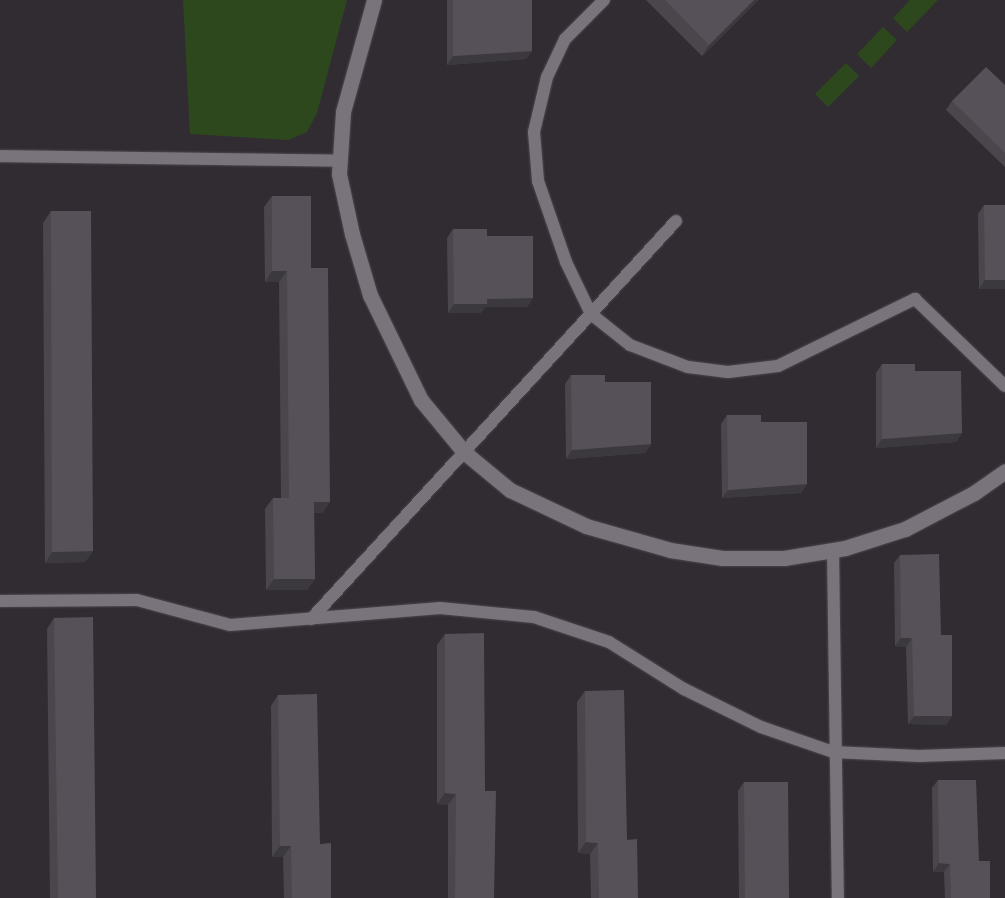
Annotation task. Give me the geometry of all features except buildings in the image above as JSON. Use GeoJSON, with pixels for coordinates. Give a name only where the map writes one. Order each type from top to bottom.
{"type":"FeatureCollection","features":[{"type":"Feature","properties":{"kind":"street"},"geometry":{"type":"LineString","coordinates":[[374,0],[343,112],[340,161],[352,234],[370,295],[392,349],[420,400],[464,452],[510,490],[586,526],[670,550],[722,558],[784,558],[833,550],[905,529],[974,493],[1005,472]]}},
{"type":"Feature","properties":{"kind":"lane"},"geometry":{"type":"LineString","coordinates":[[604,0],[565,39],[548,77],[534,132],[538,182],[566,262],[591,314],[630,345],[688,367],[728,372],[778,366],[915,299],[1005,386]]}},
{"type":"Feature","properties":{"kind":"lane"},"geometry":{"type":"LineString","coordinates":[[0,156],[340,161]]}},
{"type":"Feature","properties":{"kind":"lane"},"geometry":{"type":"LineString","coordinates":[[311,619],[676,221]]}},
{"type":"Feature","properties":{"kind":"lane"},"geometry":{"type":"LineString","coordinates":[[833,550],[833,752],[838,898]]}},
{"type":"Feature","properties":{"kind":"lane"},"geometry":{"type":"LineString","coordinates":[[0,601],[137,600],[230,625],[440,608],[534,617],[609,642],[684,689],[761,727],[833,752],[919,756],[1005,753]]}},
{"type":"Feature","properties":{"kind":"green space"},"geometry":{"type":"Polygon","coordinates":[[[183,0],[347,0],[317,113],[307,132],[288,140],[190,134],[183,0]]]}},
{"type":"Feature","properties":{"kind":"green space"},"geometry":{"type":"Polygon","coordinates":[[[910,0],[938,0],[907,32],[893,18],[910,0]]]}},
{"type":"Feature","properties":{"kind":"green space"},"geometry":{"type":"Polygon","coordinates":[[[883,27],[897,40],[871,68],[857,54],[883,27]]]}},
{"type":"Feature","properties":{"kind":"green space"},"geometry":{"type":"Polygon","coordinates":[[[846,63],[859,76],[828,107],[815,94],[846,63]]]}}]}
